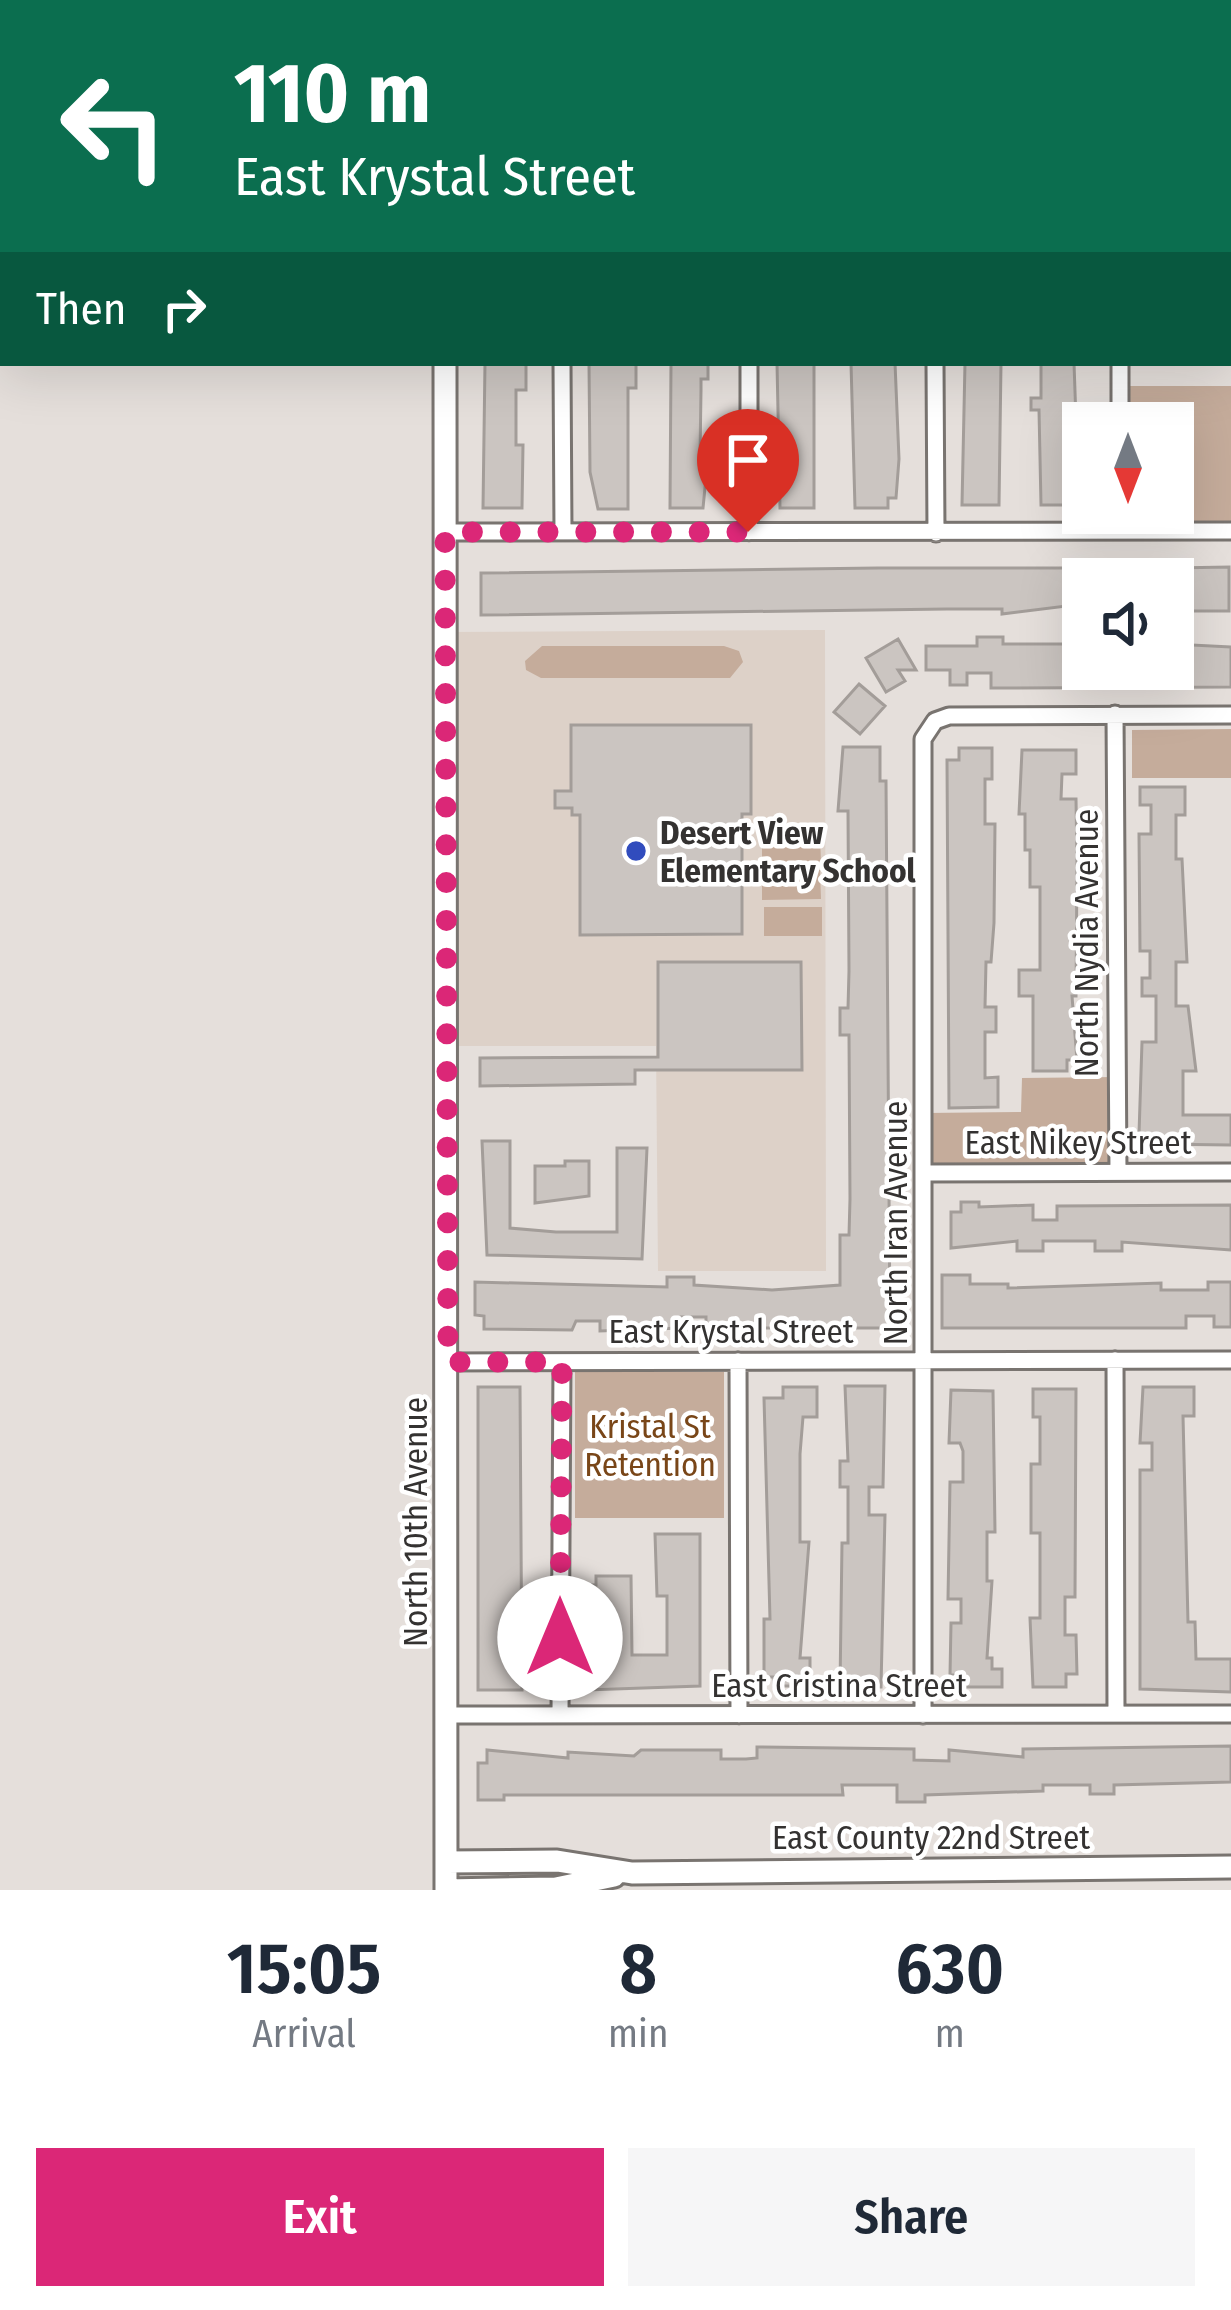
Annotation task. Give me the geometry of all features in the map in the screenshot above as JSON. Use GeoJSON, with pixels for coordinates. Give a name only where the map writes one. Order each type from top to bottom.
{"type":"FeatureCollection","features":[{"type":"Feature","properties":{"kind":"main road","name":"North 10th Avenue"},"geometry":{"type":"LineString","coordinates":[[445,366],[446,1890]]}},
{"type":"Feature","properties":{"kind":"main road","name":"East County 22nd Street"},"geometry":{"type":"LineString","coordinates":[[446,1862],[557,1861],[632,1873],[1231,1867]]}},
{"type":"Feature","properties":{"kind":"main road","name":"East County 22nd Street"},"geometry":{"type":"LineString","coordinates":[[446,1890],[556,1888],[632,1873]]}},
{"type":"Feature","properties":{"kind":"street"},"geometry":{"type":"LineString","coordinates":[[562,366],[563,532]]}},
{"type":"Feature","properties":{"kind":"street"},"geometry":{"type":"LineString","coordinates":[[748,532],[749,366]]}},
{"type":"Feature","properties":{"kind":"street"},"geometry":{"type":"LineString","coordinates":[[935,366],[936,533]]}},
{"type":"Feature","properties":{"kind":"street"},"geometry":{"type":"LineString","coordinates":[[1120,366],[1120,402]]}},
{"type":"Feature","properties":{"kind":"street"},"geometry":{"type":"LineString","coordinates":[[1194,530],[1231,530]]}},
{"type":"Feature","properties":{"kind":"street"},"geometry":{"type":"LineString","coordinates":[[445,532],[1062,532]]}},
{"type":"Feature","properties":{"kind":"street"},"geometry":{"type":"LineString","coordinates":[[1115,714],[1231,716]]}},
{"type":"Feature","properties":{"kind":"street","name":"North Iran Avenue"},"geometry":{"type":"LineString","coordinates":[[923,1715],[926,731],[949,716],[1115,714]]}},
{"type":"Feature","properties":{"kind":"street","name":"North Nydia Avenue"},"geometry":{"type":"LineString","coordinates":[[1115,714],[1118,1172]]}},
{"type":"Feature","properties":{"kind":"street","name":"East Nikey Street"},"geometry":{"type":"LineString","coordinates":[[925,1172],[1231,1172]]}},
{"type":"Feature","properties":{"kind":"street"},"geometry":{"type":"LineString","coordinates":[[1115,1360],[1116,1714]]}},
{"type":"Feature","properties":{"kind":"street","name":"East Krystal Street"},"geometry":{"type":"LineString","coordinates":[[448,1362],[1231,1360]]}},
{"type":"Feature","properties":{"kind":"street"},"geometry":{"type":"LineString","coordinates":[[738,1361],[739,1715]]}},
{"type":"Feature","properties":{"kind":"street"},"geometry":{"type":"LineString","coordinates":[[560,1715],[562,1362]]}},
{"type":"Feature","properties":{"kind":"street","name":"East Cristina Street"},"geometry":{"type":"LineString","coordinates":[[447,1715],[1231,1714]]}},
{"type":"Feature","properties":{"kind":"shaded area","name":"Desert View Elementary School"},"geometry":{"type":"Polygon","coordinates":[[[825,630],[826,1271],[658,1271],[656,1046],[446,1046],[444,632],[825,630]]]}},
{"type":"Feature","properties":{"kind":"green space"},"geometry":{"type":"Polygon","coordinates":[[[1120,386],[1231,386],[1231,531],[1194,531],[1194,402],[1120,402],[1120,386]]]}},
{"type":"Feature","properties":{"kind":"green space"},"geometry":{"type":"Polygon","coordinates":[[[542,646],[724,646],[739,651],[743,662],[730,678],[541,678],[526,670],[525,661],[542,646]]]}},
{"type":"Feature","properties":{"kind":"green space"},"geometry":{"type":"Polygon","coordinates":[[[1231,729],[1231,778],[1132,778],[1132,730],[1231,729]]]}},
{"type":"Feature","properties":{"kind":"green space"},"geometry":{"type":"Polygon","coordinates":[[[820,834],[821,863],[762,864],[762,835],[820,834]]]}},
{"type":"Feature","properties":{"kind":"green space"},"geometry":{"type":"Polygon","coordinates":[[[820,870],[821,899],[762,900],[762,871],[820,870]]]}},
{"type":"Feature","properties":{"kind":"green space"},"geometry":{"type":"Polygon","coordinates":[[[764,907],[822,907],[822,936],[764,936],[764,907]]]}},
{"type":"Feature","properties":{"kind":"green space"},"geometry":{"type":"Polygon","coordinates":[[[1117,1077],[1118,1172],[925,1173],[925,1113],[1021,1112],[1022,1078],[1117,1077]]]}},
{"type":"Feature","properties":{"kind":"green space","name":"Kristal St Retention"},"geometry":{"type":"Polygon","coordinates":[[[575,1372],[724,1372],[724,1518],[575,1518],[575,1372]]]}},
{"type":"Feature","properties":{"kind":"building"},"geometry":{"type":"Polygon","coordinates":[[[485,366],[526,366],[526,390],[516,390],[516,445],[523,445],[522,508],[483,508],[485,366]]]}},
{"type":"Feature","properties":{"kind":"building"},"geometry":{"type":"Polygon","coordinates":[[[589,366],[636,366],[636,388],[628,388],[628,509],[598,509],[590,472],[589,366]]]}},
{"type":"Feature","properties":{"kind":"building"},"geometry":{"type":"Polygon","coordinates":[[[671,366],[708,366],[708,379],[701,379],[700,457],[708,457],[703,508],[670,508],[671,366]]]}},
{"type":"Feature","properties":{"kind":"building"},"geometry":{"type":"Polygon","coordinates":[[[777,366],[814,366],[814,508],[780,508],[777,366]]]}},
{"type":"Feature","properties":{"kind":"building"},"geometry":{"type":"Polygon","coordinates":[[[851,366],[895,366],[896,498],[888,498],[888,508],[855,508],[851,366]]]}},
{"type":"Feature","properties":{"kind":"building"},"geometry":{"type":"Polygon","coordinates":[[[965,366],[1001,366],[999,505],[962,505],[965,366]]]}},
{"type":"Feature","properties":{"kind":"building"},"geometry":{"type":"Polygon","coordinates":[[[1041,366],[1074,366],[1075,402],[1062,402],[1062,505],[1041,505],[1039,410],[1031,410],[1031,398],[1041,398],[1041,366]]]}},
{"type":"Feature","properties":{"kind":"building"},"geometry":{"type":"Polygon","coordinates":[[[1229,567],[1229,611],[1194,611],[1194,568],[1229,567]]]}},
{"type":"Feature","properties":{"kind":"building"},"geometry":{"type":"Polygon","coordinates":[[[1062,568],[1062,607],[1002,614],[1002,609],[947,609],[481,615],[481,573],[1062,568]]]}},
{"type":"Feature","properties":{"kind":"building"},"geometry":{"type":"Polygon","coordinates":[[[977,637],[1003,637],[1003,644],[1062,644],[1062,688],[991,688],[991,673],[967,673],[967,685],[950,685],[950,670],[926,670],[926,646],[977,646],[977,637]]]}},
{"type":"Feature","properties":{"kind":"building"},"geometry":{"type":"Polygon","coordinates":[[[898,639],[916,670],[898,670],[905,681],[886,692],[866,658],[898,639]]]}},
{"type":"Feature","properties":{"kind":"building"},"geometry":{"type":"Polygon","coordinates":[[[1194,645],[1231,647],[1231,687],[1194,687],[1194,645]]]}},
{"type":"Feature","properties":{"kind":"building"},"geometry":{"type":"Polygon","coordinates":[[[859,684],[885,706],[860,734],[834,712],[859,684]]]}},
{"type":"Feature","properties":{"kind":"building"},"geometry":{"type":"Polygon","coordinates":[[[571,725],[751,725],[751,814],[742,814],[742,934],[580,935],[580,815],[572,815],[572,808],[555,808],[555,791],[571,791],[571,725]]]}},
{"type":"Feature","properties":{"kind":"building"},"geometry":{"type":"Polygon","coordinates":[[[843,747],[880,747],[880,781],[886,781],[890,1328],[706,1328],[706,1317],[681,1317],[681,1328],[600,1331],[600,1321],[576,1321],[572,1330],[484,1329],[484,1316],[475,1315],[475,1282],[667,1287],[667,1277],[694,1277],[694,1285],[772,1290],[840,1285],[840,1235],[849,1235],[850,1199],[849,1035],[840,1035],[840,1008],[848,1008],[849,971],[848,811],[838,811],[843,747]]]}},
{"type":"Feature","properties":{"kind":"building"},"geometry":{"type":"Polygon","coordinates":[[[959,748],[992,748],[992,779],[985,779],[985,824],[995,824],[994,923],[991,962],[986,962],[985,1007],[996,1007],[996,1032],[985,1032],[985,1078],[998,1077],[998,1107],[949,1108],[947,760],[959,760],[959,748]]]}},
{"type":"Feature","properties":{"kind":"building"},"geometry":{"type":"Polygon","coordinates":[[[1022,750],[1076,750],[1076,774],[1062,774],[1061,799],[1076,799],[1076,996],[1072,996],[1077,1060],[1067,1060],[1067,1071],[1033,1071],[1033,996],[1019,996],[1019,970],[1040,970],[1040,887],[1030,887],[1025,814],[1019,814],[1022,750]]]}},
{"type":"Feature","properties":{"kind":"building"},"geometry":{"type":"Polygon","coordinates":[[[1140,787],[1185,787],[1185,815],[1176,815],[1176,859],[1182,859],[1187,962],[1176,962],[1176,1006],[1188,1006],[1196,1071],[1183,1071],[1183,1115],[1231,1115],[1231,1145],[1153,1144],[1153,1134],[1139,1134],[1142,1042],[1156,1042],[1156,996],[1142,996],[1142,978],[1150,978],[1150,951],[1140,951],[1139,834],[1151,834],[1151,805],[1140,805],[1140,787]]]}},
{"type":"Feature","properties":{"kind":"building"},"geometry":{"type":"Polygon","coordinates":[[[658,962],[801,962],[802,1070],[635,1070],[635,1084],[480,1086],[480,1058],[658,1057],[658,962]]]}},
{"type":"Feature","properties":{"kind":"building"},"geometry":{"type":"Polygon","coordinates":[[[482,1141],[510,1141],[510,1228],[556,1232],[617,1232],[617,1148],[647,1148],[642,1259],[487,1255],[482,1141]]]}},
{"type":"Feature","properties":{"kind":"building"},"geometry":{"type":"Polygon","coordinates":[[[565,1161],[589,1161],[589,1196],[535,1203],[535,1166],[565,1166],[565,1161]]]}},
{"type":"Feature","properties":{"kind":"building"},"geometry":{"type":"Polygon","coordinates":[[[961,1202],[979,1202],[979,1207],[1033,1205],[1033,1220],[1057,1220],[1057,1206],[1231,1205],[1231,1250],[1122,1242],[1122,1251],[1095,1251],[1095,1241],[1043,1241],[1043,1251],[1017,1251],[1017,1241],[951,1248],[951,1212],[961,1212],[961,1202]]]}},
{"type":"Feature","properties":{"kind":"building"},"geometry":{"type":"Polygon","coordinates":[[[942,1275],[970,1275],[970,1284],[1008,1284],[1008,1288],[1161,1283],[1161,1290],[1208,1290],[1208,1282],[1231,1282],[1231,1327],[1214,1327],[1214,1316],[1186,1316],[1186,1328],[942,1328],[942,1275]]]}},
{"type":"Feature","properties":{"kind":"building"},"geometry":{"type":"Polygon","coordinates":[[[845,1386],[885,1386],[883,1487],[869,1487],[869,1515],[885,1515],[881,1687],[840,1687],[842,1543],[848,1543],[848,1487],[840,1487],[840,1461],[848,1461],[845,1386]]]}},
{"type":"Feature","properties":{"kind":"building"},"geometry":{"type":"Polygon","coordinates":[[[478,1387],[520,1387],[522,1690],[478,1690],[478,1387]]]}},
{"type":"Feature","properties":{"kind":"building"},"geometry":{"type":"Polygon","coordinates":[[[783,1387],[817,1387],[817,1417],[803,1417],[800,1454],[800,1542],[809,1542],[800,1658],[810,1658],[810,1686],[774,1686],[774,1677],[764,1677],[764,1619],[770,1619],[764,1398],[783,1398],[783,1387]]]}},
{"type":"Feature","properties":{"kind":"building"},"geometry":{"type":"Polygon","coordinates":[[[1143,1387],[1194,1387],[1194,1416],[1183,1416],[1188,1622],[1195,1622],[1196,1659],[1231,1659],[1231,1692],[1140,1689],[1140,1470],[1152,1470],[1152,1443],[1140,1443],[1143,1387]]]}},
{"type":"Feature","properties":{"kind":"building"},"geometry":{"type":"Polygon","coordinates":[[[1033,1389],[1076,1389],[1075,1597],[1065,1597],[1065,1635],[1076,1635],[1077,1674],[1066,1674],[1066,1687],[1033,1687],[1030,1618],[1040,1618],[1040,1533],[1031,1533],[1031,1464],[1040,1464],[1040,1417],[1033,1417],[1033,1389]]]}},
{"type":"Feature","properties":{"kind":"building"},"geometry":{"type":"Polygon","coordinates":[[[951,1390],[993,1391],[995,1532],[987,1532],[987,1581],[992,1581],[987,1658],[992,1658],[992,1669],[1002,1669],[1002,1687],[962,1687],[962,1675],[950,1675],[951,1623],[961,1623],[961,1599],[948,1599],[950,1482],[963,1482],[963,1451],[960,1443],[949,1443],[951,1390]]]}},
{"type":"Feature","properties":{"kind":"building"},"geometry":{"type":"Polygon","coordinates":[[[655,1534],[700,1534],[700,1686],[587,1690],[585,1585],[596,1585],[596,1576],[631,1576],[632,1655],[667,1655],[667,1596],[657,1596],[655,1534]]]}},
{"type":"Feature","properties":{"kind":"building"},"geometry":{"type":"Polygon","coordinates":[[[1231,1746],[1231,1782],[1114,1785],[1114,1794],[1090,1794],[1090,1785],[1043,1785],[1043,1791],[925,1795],[925,1802],[897,1802],[897,1785],[842,1785],[843,1795],[504,1795],[504,1800],[478,1800],[478,1763],[487,1763],[487,1750],[568,1758],[568,1752],[634,1756],[641,1750],[721,1750],[721,1759],[746,1759],[757,1758],[757,1747],[914,1749],[914,1760],[949,1761],[949,1750],[1023,1757],[1023,1749],[1231,1746]]]}},
{"type":"Feature","properties":{"kind":"place","name":"Desert View Elementary School"},"geometry":{"type":"Point","coordinates":[636,851]}},
{"type":"Feature","properties":{"kind":"route"},"geometry":{"type":"LineString","coordinates":[[560,1638],[562,1362],[448,1362],[445,532],[748,532]]}}]}
